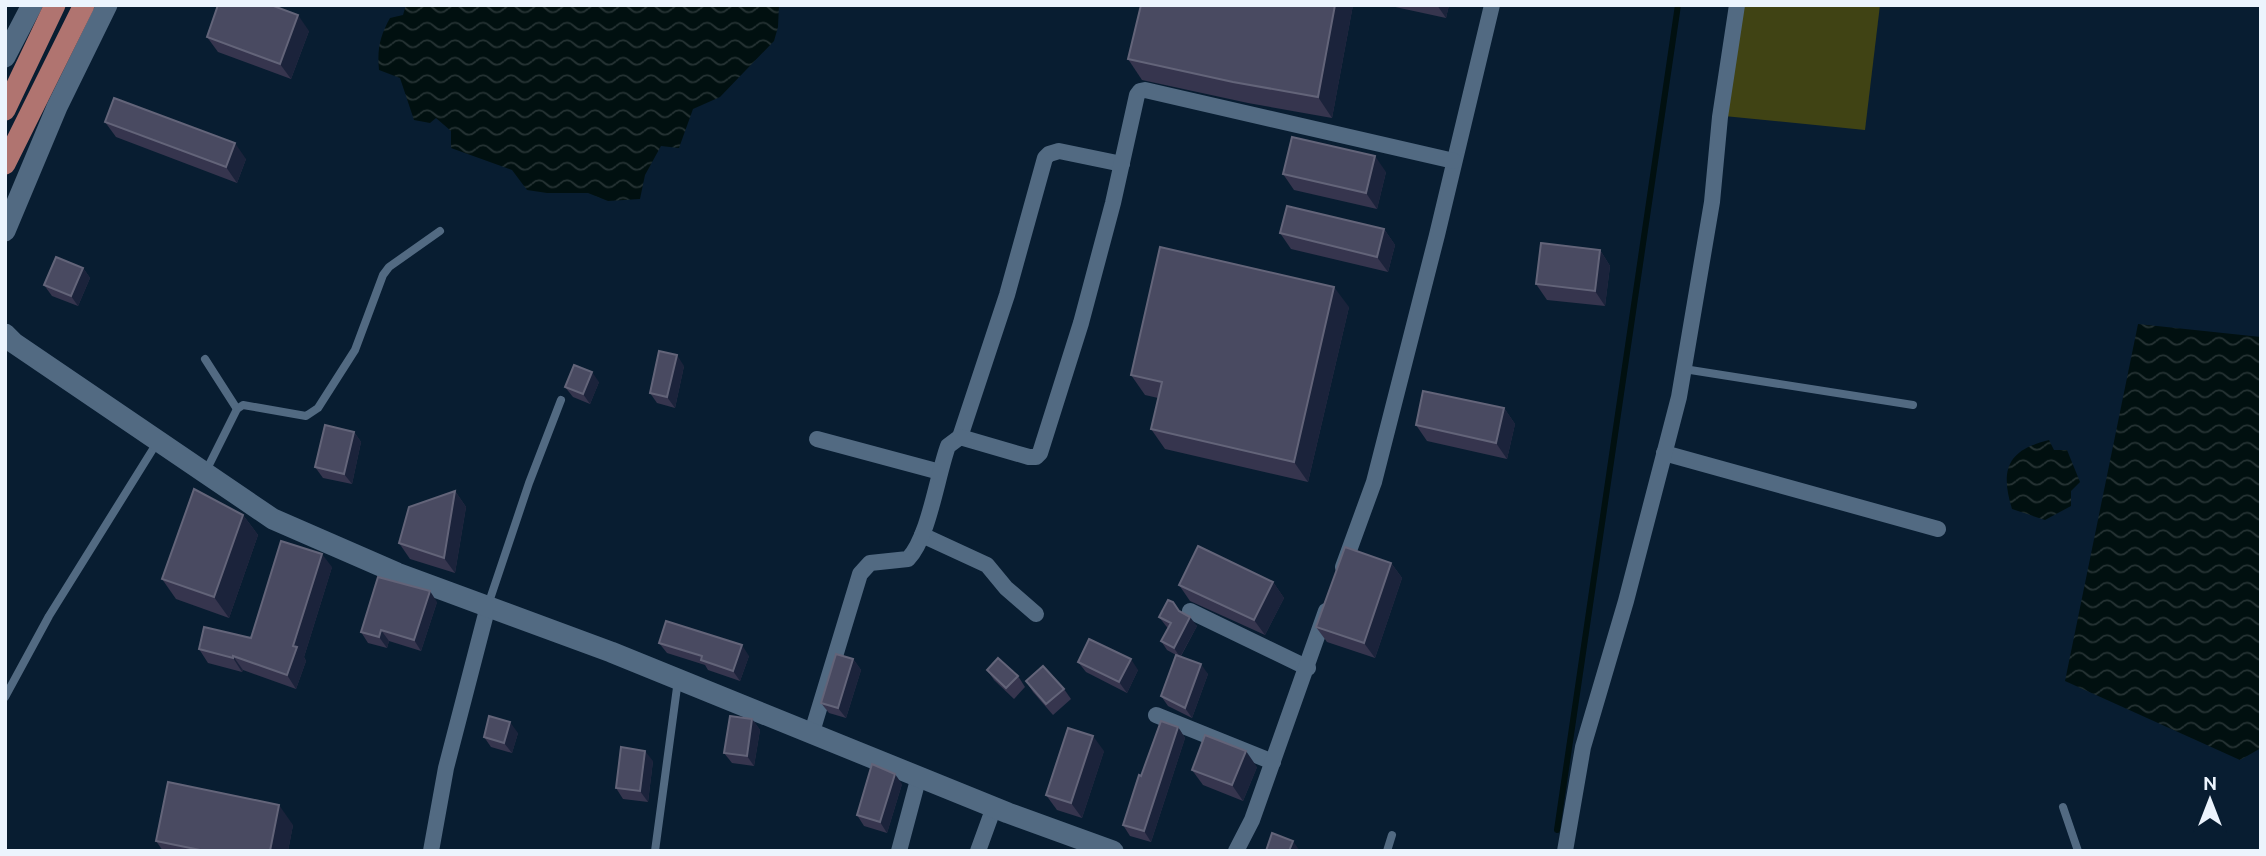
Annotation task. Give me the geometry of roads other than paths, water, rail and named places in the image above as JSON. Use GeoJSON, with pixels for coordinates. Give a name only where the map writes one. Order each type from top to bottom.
{"type":"FeatureCollection","features":[{"type":"Feature","properties":{"kind":"main road"},"geometry":{"type":"LineString","coordinates":[[5,57],[32,5]]}},
{"type":"Feature","properties":{"kind":"main road"},"geometry":{"type":"LineString","coordinates":[[5,110],[55,5]]}},
{"type":"Feature","properties":{"kind":"main road"},"geometry":{"type":"LineString","coordinates":[[5,164],[85,5]]}},
{"type":"Feature","properties":{"kind":"main road"},"geometry":{"type":"LineString","coordinates":[[5,231],[57,107],[107,5]]}},
{"type":"Feature","properties":{"kind":"main road"},"geometry":{"type":"LineString","coordinates":[[5,334],[273,519],[397,573],[678,678],[994,807],[1113,851]]}},
{"type":"Feature","properties":{"kind":"street"},"geometry":{"type":"LineString","coordinates":[[1236,851],[1252,820],[1374,482],[1492,5]]}},
{"type":"Feature","properties":{"kind":"street"},"geometry":{"type":"LineString","coordinates":[[1565,851],[1583,747],[1626,601],[1684,369],[1712,202],[1720,117],[1737,5]]}},
{"type":"Feature","properties":{"kind":"street"},"geometry":{"type":"LineString","coordinates":[[960,437],[1029,457],[1040,453],[1081,323],[1140,91],[1454,161]]}},
{"type":"Feature","properties":{"kind":"street"},"geometry":{"type":"LineString","coordinates":[[812,732],[860,574],[870,563],[908,559],[914,554],[922,535],[948,446],[960,437],[1007,295],[1045,158],[1059,151],[1122,164]]}},
{"type":"Feature","properties":{"kind":"street"},"geometry":{"type":"LineString","coordinates":[[817,439],[940,472]]}},
{"type":"Feature","properties":{"kind":"street"},"geometry":{"type":"LineString","coordinates":[[1664,453],[1938,529]]}},
{"type":"Feature","properties":{"kind":"street"},"geometry":{"type":"LineString","coordinates":[[922,535],[987,565],[1006,588],[1036,614]]}},
{"type":"Feature","properties":{"kind":"street"},"geometry":{"type":"LineString","coordinates":[[431,851],[446,768],[488,606]]}},
{"type":"Feature","properties":{"kind":"street"},"geometry":{"type":"LineString","coordinates":[[1190,611],[1308,668]]}},
{"type":"Feature","properties":{"kind":"street"},"geometry":{"type":"LineString","coordinates":[[1156,715],[1273,762]]}},
{"type":"Feature","properties":{"kind":"street"},"geometry":{"type":"LineString","coordinates":[[900,851],[919,776]]}},
{"type":"Feature","properties":{"kind":"street"},"geometry":{"type":"LineString","coordinates":[[978,851],[994,807]]}},
{"type":"Feature","properties":{"kind":"lane"},"geometry":{"type":"LineString","coordinates":[[205,473],[237,410],[243,405],[306,416],[313,412],[355,350],[383,275],[389,267],[440,231]]}},
{"type":"Feature","properties":{"kind":"lane"},"geometry":{"type":"LineString","coordinates":[[205,359],[237,410]]}},
{"type":"Feature","properties":{"kind":"lane"},"geometry":{"type":"LineString","coordinates":[[1684,369],[1913,405]]}},
{"type":"Feature","properties":{"kind":"lane"},"geometry":{"type":"LineString","coordinates":[[488,606],[529,483],[561,400]]}},
{"type":"Feature","properties":{"kind":"lane"},"geometry":{"type":"LineString","coordinates":[[5,697],[49,616],[158,440]]}},
{"type":"Feature","properties":{"kind":"lane"},"geometry":{"type":"LineString","coordinates":[[655,851],[678,678]]}},
{"type":"Feature","properties":{"kind":"lane"},"geometry":{"type":"LineString","coordinates":[[2063,807],[2078,851]]}},
{"type":"Feature","properties":{"kind":"lane"},"geometry":{"type":"LineString","coordinates":[[1387,851],[1392,835]]}},
{"type":"Feature","properties":{"kind":"water"},"geometry":{"type":"Polygon","coordinates":[[[406,5],[779,5],[774,41],[720,97],[693,109],[679,148],[661,146],[645,175],[640,199],[608,201],[588,193],[527,190],[512,170],[451,148],[451,131],[436,118],[430,123],[414,120],[400,78],[379,70],[379,49],[384,31],[390,18],[403,15],[406,5]]]}},
{"type":"Feature","properties":{"kind":"water"},"geometry":{"type":"Polygon","coordinates":[[[2138,324],[2261,337],[2261,748],[2240,760],[2065,681],[2138,324]]]}},
{"type":"Feature","properties":{"kind":"water"},"geometry":{"type":"Polygon","coordinates":[[[2049,440],[2054,450],[2067,450],[2080,482],[2071,491],[2071,506],[2045,520],[2012,509],[2007,473],[2016,456],[2035,444],[2049,440]]]}},
{"type":"Feature","properties":{"kind":"waterway"},"geometry":{"type":"LineString","coordinates":[[1557,830],[1678,5]]}}]}
